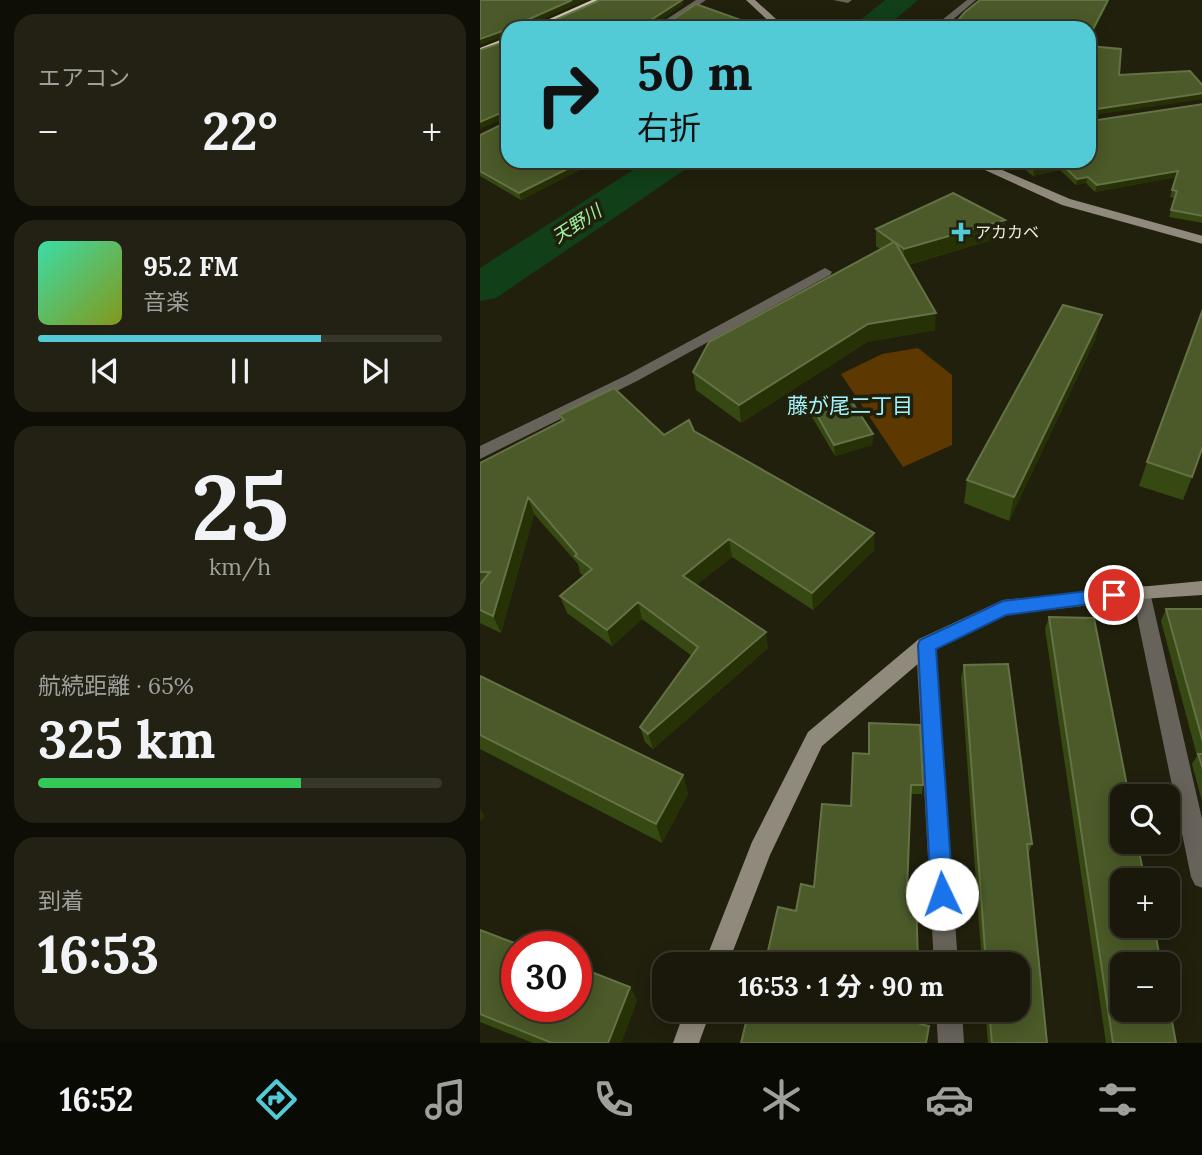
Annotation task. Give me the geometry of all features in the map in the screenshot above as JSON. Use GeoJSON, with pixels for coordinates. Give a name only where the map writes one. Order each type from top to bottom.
{"type":"FeatureCollection","features":[{"type":"Feature","properties":{"kind":"highway"},"geometry":{"type":"LineString","coordinates":[[552,21],[601,0]]}},
{"type":"Feature","properties":{"kind":"highway"},"geometry":{"type":"LineString","coordinates":[[480,52],[501,43]]}},
{"type":"Feature","properties":{"kind":"street"},"geometry":{"type":"LineString","coordinates":[[669,21],[702,0]]}},
{"type":"Feature","properties":{"kind":"street"},"geometry":{"type":"LineString","coordinates":[[750,0],[773,21]]}},
{"type":"Feature","properties":{"kind":"street"},"geometry":{"type":"LineString","coordinates":[[837,0],[848,0]]}},
{"type":"Feature","properties":{"kind":"street"},"geometry":{"type":"LineString","coordinates":[[946,21],[972,0]]}},
{"type":"Feature","properties":{"kind":"street"},"geometry":{"type":"LineString","coordinates":[[987,168],[1066,202],[1203,240]]}},
{"type":"Feature","properties":{"kind":"street"},"geometry":{"type":"LineString","coordinates":[[480,453],[632,378],[825,272]]}},
{"type":"Feature","properties":{"kind":"street"},"geometry":{"type":"LineString","coordinates":[[721,952],[760,850],[815,739],[926,645],[1003,608],[1203,588]]}},
{"type":"Feature","properties":{"kind":"street"},"geometry":{"type":"LineString","coordinates":[[1142,592],[1203,877]]}},
{"type":"Feature","properties":{"kind":"street"},"geometry":{"type":"LineString","coordinates":[[926,645],[945,952]]}},
{"type":"Feature","properties":{"kind":"street"},"geometry":{"type":"LineString","coordinates":[[686,1043],[694,1022]]}},
{"type":"Feature","properties":{"kind":"street"},"geometry":{"type":"LineString","coordinates":[[950,1022],[951,1043]]}},
{"type":"Feature","properties":{"kind":"shaded area"},"geometry":{"type":"Polygon","coordinates":[[[918,348],[952,375],[952,445],[903,467],[841,374],[882,354],[918,348]]]}},
{"type":"Feature","properties":{"kind":"building"},"geometry":{"type":"Polygon","coordinates":[[[480,0],[572,0],[527,21],[501,21],[501,32],[480,39],[480,0]]]}},
{"type":"Feature","properties":{"kind":"building"},"geometry":{"type":"Polygon","coordinates":[[[600,0],[682,0],[651,20],[553,21],[600,0]]]}},
{"type":"Feature","properties":{"kind":"building"},"geometry":{"type":"Polygon","coordinates":[[[980,0],[1108,0],[1096,23],[1096,21],[957,21],[980,0]]]}},
{"type":"Feature","properties":{"kind":"building"},"geometry":{"type":"Polygon","coordinates":[[[696,4],[738,19],[733,21],[671,21],[696,4]]]}},
{"type":"Feature","properties":{"kind":"building"},"geometry":{"type":"Polygon","coordinates":[[[501,43],[501,113],[480,122],[480,50],[501,43]]]}},
{"type":"Feature","properties":{"kind":"building"},"geometry":{"type":"Polygon","coordinates":[[[1096,47],[1121,49],[1119,75],[1190,71],[1203,86],[1203,93],[1096,109],[1096,47]]]}},
{"type":"Feature","properties":{"kind":"building"},"geometry":{"type":"Polygon","coordinates":[[[1203,104],[1203,216],[1171,210],[1177,191],[1172,190],[1178,171],[1097,185],[1088,177],[1077,179],[1066,168],[1096,168],[1096,120],[1203,104]]]}},
{"type":"Feature","properties":{"kind":"building"},"geometry":{"type":"Polygon","coordinates":[[[501,125],[501,168],[569,168],[519,193],[480,171],[480,135],[501,125]]]}},
{"type":"Feature","properties":{"kind":"building"},"geometry":{"type":"Polygon","coordinates":[[[953,193],[1005,220],[904,249],[895,242],[936,313],[868,324],[739,405],[693,372],[709,342],[894,242],[876,229],[953,193]]]}},
{"type":"Feature","properties":{"kind":"building"},"geometry":{"type":"Polygon","coordinates":[[[1063,305],[1102,315],[1014,497],[967,480],[1063,305]]]}},
{"type":"Feature","properties":{"kind":"building"},"geometry":{"type":"Polygon","coordinates":[[[1203,309],[1203,446],[1192,477],[1147,462],[1203,309]]]}},
{"type":"Feature","properties":{"kind":"building"},"geometry":{"type":"Polygon","coordinates":[[[614,388],[664,435],[689,420],[694,431],[874,533],[812,593],[729,539],[683,576],[766,632],[648,734],[640,727],[698,647],[638,602],[607,630],[560,596],[592,569],[575,556],[577,554],[528,497],[493,616],[480,610],[480,584],[490,572],[480,572],[480,463],[564,420],[559,415],[614,388]]]}},
{"type":"Feature","properties":{"kind":"building"},"geometry":{"type":"Polygon","coordinates":[[[848,396],[873,434],[834,445],[812,406],[848,396]]]}},
{"type":"Feature","properties":{"kind":"building"},"geometry":{"type":"Polygon","coordinates":[[[1166,609],[1203,609],[1203,742],[1166,609]]]}},
{"type":"Feature","properties":{"kind":"building"},"geometry":{"type":"Polygon","coordinates":[[[1049,617],[1094,618],[1127,784],[1110,784],[1110,854],[1140,854],[1142,868],[1110,868],[1110,938],[1156,938],[1159,952],[1110,952],[1110,1022],[1172,1022],[1176,1043],[1113,1043],[1049,617]]]}},
{"type":"Feature","properties":{"kind":"building"},"geometry":{"type":"Polygon","coordinates":[[[1008,664],[1032,844],[1027,844],[1047,1043],[992,1043],[990,1022],[1030,1022],[1030,952],[985,952],[964,665],[1008,664]]]}},
{"type":"Feature","properties":{"kind":"building"},"geometry":{"type":"Polygon","coordinates":[[[480,676],[683,775],[656,824],[480,735],[480,676]]]}},
{"type":"Feature","properties":{"kind":"building"},"geometry":{"type":"Polygon","coordinates":[[[869,723],[920,725],[923,785],[911,785],[907,891],[916,892],[918,952],[768,952],[778,907],[796,911],[801,884],[814,887],[822,804],[851,806],[853,753],[869,754],[869,723]]]}},
{"type":"Feature","properties":{"kind":"building"},"geometry":{"type":"Polygon","coordinates":[[[1198,754],[1203,754],[1203,769],[1198,754]]]}},
{"type":"Feature","properties":{"kind":"building"},"geometry":{"type":"Polygon","coordinates":[[[480,930],[501,938],[501,1022],[592,1022],[592,972],[630,987],[608,1043],[552,1043],[480,1014],[480,930]]]}},
{"type":"Feature","properties":{"kind":"building"},"geometry":{"type":"Polygon","coordinates":[[[746,1022],[920,1022],[929,1026],[926,1043],[741,1043],[746,1022]]]}},
{"type":"Feature","properties":{"kind":"waterway","name":"天野川"},"geometry":{"type":"LineString","coordinates":[[876,21],[904,0]]}},
{"type":"Feature","properties":{"kind":"waterway","name":"天野川"},"geometry":{"type":"LineString","coordinates":[[480,288],[662,168]]}},
{"type":"Feature","properties":{"kind":"place","name":"アカカベ"},"geometry":{"type":"Point","coordinates":[961,232]}},
{"type":"Feature","properties":{"kind":"district","name":"藤が尾二丁目"},"geometry":{"type":"Point","coordinates":[850,406]}},
{"type":"Feature","properties":{"kind":"route"},"geometry":{"type":"LineString","coordinates":[[942,894],[926,645],[1003,608],[1114,595]]}}]}
